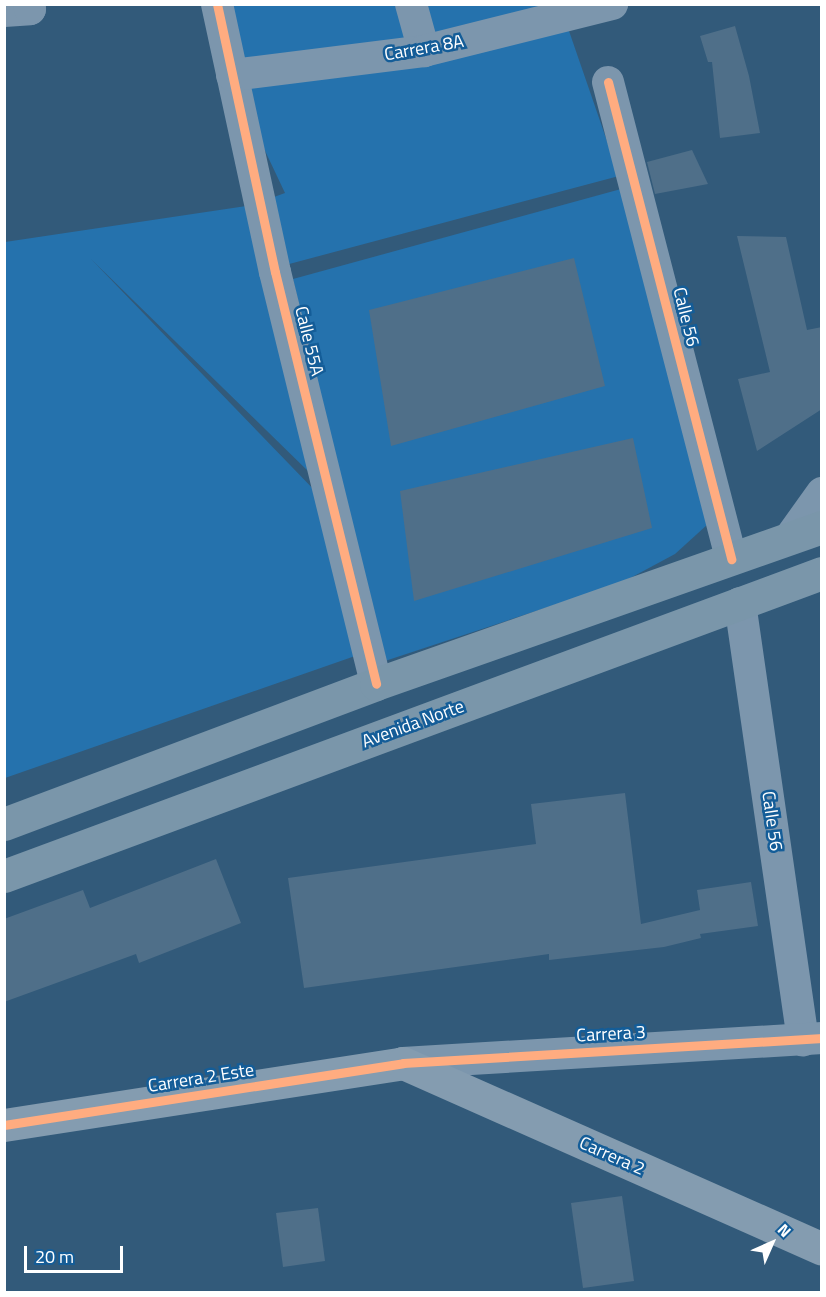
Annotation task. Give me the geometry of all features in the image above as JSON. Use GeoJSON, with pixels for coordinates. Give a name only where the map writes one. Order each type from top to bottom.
{"type":"FeatureCollection","features":[{"type":"Feature","properties":{"kind":"main road"},"geometry":{"type":"LineString","coordinates":[[4,824],[376,684],[822,527]]}},
{"type":"Feature","properties":{"kind":"main road","name":"Avenida Norte"},"geometry":{"type":"LineString","coordinates":[[4,876],[822,573]]}},
{"type":"Feature","properties":{"kind":"street","name":"Calle 55A"},"geometry":{"type":"LineString","coordinates":[[217,4],[275,272],[376,684]]}},
{"type":"Feature","properties":{"kind":"street"},"geometry":{"type":"LineString","coordinates":[[411,4],[424,51]]}},
{"type":"Feature","properties":{"kind":"street","name":"Carrera 8A"},"geometry":{"type":"LineString","coordinates":[[232,75],[424,51],[612,4]]}},
{"type":"Feature","properties":{"kind":"street","name":"Calle 56"},"geometry":{"type":"LineString","coordinates":[[608,82],[731,560]]}},
{"type":"Feature","properties":{"kind":"street"},"geometry":{"type":"LineString","coordinates":[[789,539],[822,493]]}},
{"type":"Feature","properties":{"kind":"street","name":"Calle 56"},"geometry":{"type":"LineString","coordinates":[[740,603],[812,1039]]}},
{"type":"Feature","properties":{"kind":"street","name":"Carrera 3"},"geometry":{"type":"LineString","coordinates":[[403,1063],[812,1039]]}},
{"type":"Feature","properties":{"kind":"street","name":"Carrera 2 Este"},"geometry":{"type":"LineString","coordinates":[[4,1125],[403,1063]]}},
{"type":"Feature","properties":{"kind":"street","name":"Carrera 2"},"geometry":{"type":"LineString","coordinates":[[403,1063],[822,1249]]}},
{"type":"Feature","properties":{"kind":"shaded area"},"geometry":{"type":"Polygon","coordinates":[[[221,5],[594,5],[568,28],[619,176],[278,267],[263,201],[285,193],[241,100],[221,5]]]}},
{"type":"Feature","properties":{"kind":"shaded area"},"geometry":{"type":"Polygon","coordinates":[[[621,189],[719,514],[675,554],[621,583],[382,662],[293,279],[621,189]]]}},
{"type":"Feature","properties":{"kind":"shaded area"},"geometry":{"type":"Polygon","coordinates":[[[253,205],[311,474],[91,259],[320,496],[358,655],[5,778],[5,242],[253,205]]]}},
{"type":"Feature","properties":{"kind":"building"},"geometry":{"type":"Polygon","coordinates":[[[735,26],[749,76],[760,133],[720,138],[712,62],[708,62],[700,36],[735,26]]]}},
{"type":"Feature","properties":{"kind":"building"},"geometry":{"type":"Polygon","coordinates":[[[692,150],[708,184],[655,194],[647,162],[692,150]]]}},
{"type":"Feature","properties":{"kind":"building"},"geometry":{"type":"Polygon","coordinates":[[[737,236],[786,237],[807,330],[822,327],[822,409],[757,451],[738,379],[770,372],[737,236]]]}},
{"type":"Feature","properties":{"kind":"building"},"geometry":{"type":"Polygon","coordinates":[[[574,258],[605,386],[391,446],[369,310],[574,258]]]}},
{"type":"Feature","properties":{"kind":"building"},"geometry":{"type":"Polygon","coordinates":[[[633,438],[652,528],[414,601],[400,491],[633,438]]]}},
{"type":"Feature","properties":{"kind":"building"},"geometry":{"type":"Polygon","coordinates":[[[625,793],[641,924],[700,910],[697,890],[751,882],[758,926],[700,934],[701,938],[664,947],[549,960],[549,954],[304,988],[288,878],[536,844],[531,804],[625,793]]]}},
{"type":"Feature","properties":{"kind":"building"},"geometry":{"type":"Polygon","coordinates":[[[216,859],[241,923],[139,963],[136,954],[4,1002],[4,919],[83,890],[90,908],[216,859]]]}},
{"type":"Feature","properties":{"kind":"building"},"geometry":{"type":"Polygon","coordinates":[[[622,1196],[634,1281],[583,1288],[571,1203],[622,1196]]]}},
{"type":"Feature","properties":{"kind":"building"},"geometry":{"type":"Polygon","coordinates":[[[318,1208],[325,1261],[283,1267],[276,1213],[318,1208]]]}},
{"type":"Feature","properties":{"kind":"cycle path"},"geometry":{"type":"LineString","coordinates":[[217,4],[275,272],[376,684]]}},
{"type":"Feature","properties":{"kind":"cycle path"},"geometry":{"type":"LineString","coordinates":[[608,82],[731,559]]}},
{"type":"Feature","properties":{"kind":"cycle path"},"geometry":{"type":"LineString","coordinates":[[4,1125],[403,1063],[822,1038]]}}]}
